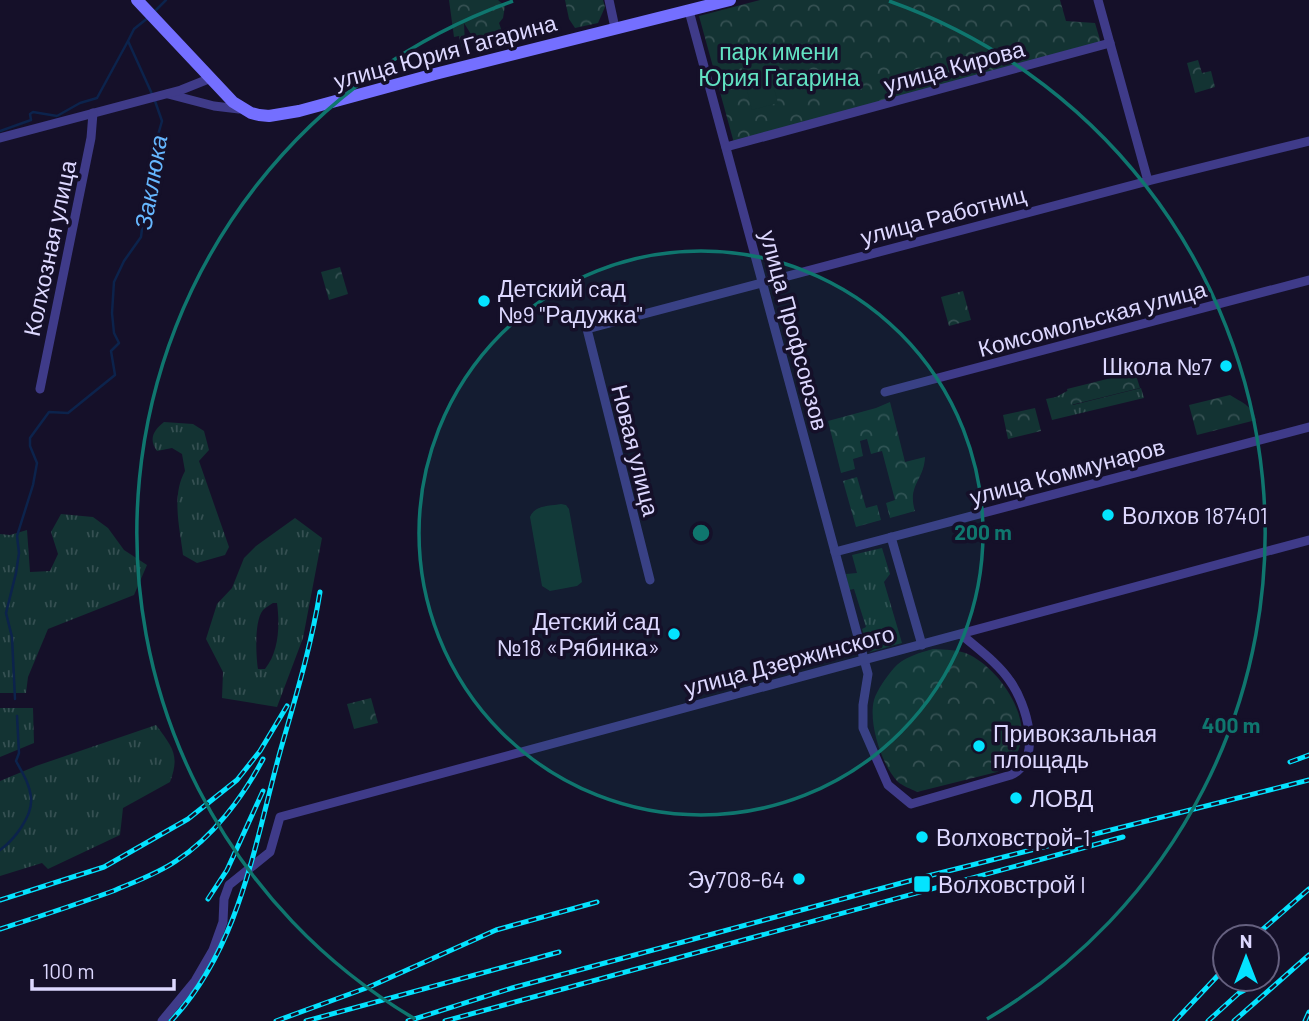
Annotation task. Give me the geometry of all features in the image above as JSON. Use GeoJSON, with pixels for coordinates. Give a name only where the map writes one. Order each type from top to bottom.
{"type":"FeatureCollection","features":[{"type":"Feature","properties":{"kind":"main road","name":"улица Юрия Гагарина"},"geometry":{"type":"LineString","coordinates":[[247,111],[269,116],[299,111],[730,0]]}},
{"type":"Feature","properties":{"kind":"main road"},"geometry":{"type":"LineString","coordinates":[[138,1],[233,102],[247,111]]}},
{"type":"Feature","properties":{"kind":"street"},"geometry":{"type":"LineString","coordinates":[[610,0],[615,28]]}},
{"type":"Feature","properties":{"kind":"street"},"geometry":{"type":"LineString","coordinates":[[1098,0],[1148,181]]}},
{"type":"Feature","properties":{"kind":"street","name":"улица Профсоюзов"},"geometry":{"type":"LineString","coordinates":[[689,11],[864,660]]}},
{"type":"Feature","properties":{"kind":"street","name":"улица Кирова"},"geometry":{"type":"LineString","coordinates":[[726,147],[1110,43]]}},
{"type":"Feature","properties":{"kind":"street"},"geometry":{"type":"LineString","coordinates":[[0,138],[166,94],[211,78]]}},
{"type":"Feature","properties":{"kind":"street"},"geometry":{"type":"LineString","coordinates":[[166,94],[247,111]]}},
{"type":"Feature","properties":{"kind":"street","name":"Колхозная улица"},"geometry":{"type":"LineString","coordinates":[[40,389],[91,138],[93,113]]}},
{"type":"Feature","properties":{"kind":"street","name":"улица Работниц"},"geometry":{"type":"LineString","coordinates":[[587,329],[1309,141]]}},
{"type":"Feature","properties":{"kind":"street","name":"Комсомольская улица"},"geometry":{"type":"LineString","coordinates":[[885,392],[1309,280]]}},
{"type":"Feature","properties":{"kind":"street","name":"Новая улица"},"geometry":{"type":"LineString","coordinates":[[587,329],[650,580]]}},
{"type":"Feature","properties":{"kind":"street","name":"улица Коммунаров"},"geometry":{"type":"LineString","coordinates":[[835,552],[1309,427]]}},
{"type":"Feature","properties":{"kind":"street"},"geometry":{"type":"LineString","coordinates":[[891,537],[922,645]]}},
{"type":"Feature","properties":{"kind":"street","name":"улица Дзержинского"},"geometry":{"type":"LineString","coordinates":[[162,1021],[195,981],[213,950],[223,922],[224,899],[229,885],[270,852],[280,817],[1309,540]]}},
{"type":"Feature","properties":{"kind":"street"},"geometry":{"type":"LineString","coordinates":[[864,660],[868,674],[863,705],[863,728],[888,785],[911,804],[1017,772],[1022,767],[1029,749],[1028,719],[1010,681],[962,635]]}},
{"type":"Feature","properties":{"kind":"green space"},"geometry":{"type":"Polygon","coordinates":[[[449,0],[498,0],[505,6],[503,18],[499,23],[507,46],[482,52],[464,23],[465,45],[462,48],[459,36],[454,37],[449,0]]]}},
{"type":"Feature","properties":{"kind":"green space"},"geometry":{"type":"Polygon","coordinates":[[[565,0],[603,0],[605,7],[598,23],[575,28],[569,19],[565,0]]]}},
{"type":"Feature","properties":{"kind":"green space","name":"парк имени Юрия Гагарина"},"geometry":{"type":"Polygon","coordinates":[[[760,0],[1060,0],[1066,21],[1095,23],[1101,43],[734,143],[699,16],[760,0]]]}},
{"type":"Feature","properties":{"kind":"green space"},"geometry":{"type":"Polygon","coordinates":[[[764,52],[778,103],[752,110],[739,58],[764,52]]]}},
{"type":"Feature","properties":{"kind":"green space"},"geometry":{"type":"Polygon","coordinates":[[[1198,60],[1202,73],[1211,71],[1215,87],[1195,93],[1187,63],[1198,60]]]}},
{"type":"Feature","properties":{"kind":"green space"},"geometry":{"type":"Polygon","coordinates":[[[340,267],[348,294],[329,300],[321,272],[340,267]]]}},
{"type":"Feature","properties":{"kind":"green space"},"geometry":{"type":"Polygon","coordinates":[[[963,291],[971,320],[949,326],[941,297],[963,291]]]}},
{"type":"Feature","properties":{"kind":"green space"},"geometry":{"type":"Polygon","coordinates":[[[1135,372],[1140,388],[1071,405],[1067,389],[1135,372]]]}},
{"type":"Feature","properties":{"kind":"green space"},"geometry":{"type":"Polygon","coordinates":[[[1141,388],[1144,398],[1052,420],[1046,399],[1069,390],[1073,405],[1141,388]]]}},
{"type":"Feature","properties":{"kind":"green space"},"geometry":{"type":"Polygon","coordinates":[[[1230,395],[1249,408],[1256,420],[1197,435],[1189,405],[1230,395]]]}},
{"type":"Feature","properties":{"kind":"green space"},"geometry":{"type":"Polygon","coordinates":[[[890,402],[905,462],[925,457],[914,489],[915,511],[890,518],[886,503],[895,500],[882,451],[871,454],[867,439],[860,441],[863,456],[853,459],[855,469],[841,473],[828,421],[890,402]]]}},
{"type":"Feature","properties":{"kind":"green space"},"geometry":{"type":"Polygon","coordinates":[[[1035,408],[1041,431],[1008,439],[1003,415],[1035,408]]]}},
{"type":"Feature","properties":{"kind":"green space"},"geometry":{"type":"Polygon","coordinates":[[[164,422],[193,424],[204,431],[209,450],[199,461],[229,547],[225,555],[197,563],[183,555],[177,501],[185,471],[182,454],[172,448],[157,451],[153,443],[155,432],[164,422]]]}},
{"type":"Feature","properties":{"kind":"green space"},"geometry":{"type":"Polygon","coordinates":[[[857,477],[866,508],[877,505],[881,520],[856,527],[843,481],[857,477]]]}},
{"type":"Feature","properties":{"kind":"green space"},"geometry":{"type":"Polygon","coordinates":[[[561,504],[569,509],[582,582],[577,586],[550,591],[542,586],[530,517],[539,508],[561,504]]]}},
{"type":"Feature","properties":{"kind":"green space"},"geometry":{"type":"Polygon","coordinates":[[[61,514],[93,517],[108,528],[124,550],[147,565],[134,595],[48,629],[28,677],[26,693],[0,693],[0,534],[10,535],[27,530],[30,572],[50,571],[58,554],[51,532],[61,514]]]}},
{"type":"Feature","properties":{"kind":"green space"},"geometry":{"type":"Polygon","coordinates":[[[295,518],[322,538],[303,638],[277,707],[222,698],[223,672],[206,639],[217,604],[232,588],[244,558],[295,518]],[[277,603],[263,610],[260,615],[256,648],[258,669],[265,669],[276,646],[277,603]]]}},
{"type":"Feature","properties":{"kind":"green space"},"geometry":{"type":"Polygon","coordinates":[[[882,548],[890,574],[884,582],[902,643],[870,652],[862,629],[866,627],[854,589],[849,590],[846,574],[857,573],[852,555],[882,548]]]}},
{"type":"Feature","properties":{"kind":"green space"},"geometry":{"type":"Polygon","coordinates":[[[933,649],[970,655],[984,665],[998,678],[1009,694],[1018,711],[1022,728],[1020,745],[1012,760],[997,772],[917,792],[898,782],[887,766],[875,732],[874,700],[888,675],[898,664],[933,649]]]}},
{"type":"Feature","properties":{"kind":"green space"},"geometry":{"type":"Polygon","coordinates":[[[371,698],[378,723],[354,729],[347,704],[371,698]]]}},
{"type":"Feature","properties":{"kind":"green space"},"geometry":{"type":"Polygon","coordinates":[[[0,708],[33,708],[34,743],[0,757],[0,708]]]}},
{"type":"Feature","properties":{"kind":"green space"},"geometry":{"type":"Polygon","coordinates":[[[156,725],[173,752],[173,773],[170,782],[123,808],[120,835],[48,869],[42,863],[0,876],[0,781],[156,725]]]}},
{"type":"Feature","properties":{"kind":"waterway","name":"Заклюка"},"geometry":{"type":"LineString","coordinates":[[154,12],[166,0]]}},
{"type":"Feature","properties":{"kind":"waterway","name":"Заклюка"},"geometry":{"type":"LineString","coordinates":[[149,17],[134,29],[128,41],[152,94]]}},
{"type":"Feature","properties":{"kind":"waterway"},"geometry":{"type":"LineString","coordinates":[[0,131],[31,120],[30,114],[33,112],[57,116],[80,103],[97,98],[128,41]]}},
{"type":"Feature","properties":{"kind":"waterway","name":"Заклюка"},"geometry":{"type":"LineString","coordinates":[[15,699],[12,637],[6,613],[19,553],[17,536],[37,463],[30,446],[30,438],[49,412],[68,413],[115,375],[111,351],[119,343],[114,333],[112,313],[114,282],[124,261],[141,237],[145,205],[154,182],[152,156],[162,121],[155,101]]}},
{"type":"Feature","properties":{"kind":"waterway","name":"Заклюка"},"geometry":{"type":"LineString","coordinates":[[0,850],[22,827],[31,805],[29,788],[16,761],[19,753],[17,716]]}},
{"type":"Feature","properties":{"kind":"railway"},"geometry":{"type":"LineString","coordinates":[[171,1021],[194,992],[213,961],[242,894],[302,673],[320,592]]}},
{"type":"Feature","properties":{"kind":"railway"},"geometry":{"type":"LineString","coordinates":[[0,900],[104,867],[188,819],[237,780],[260,751],[287,706]]}},
{"type":"Feature","properties":{"kind":"railway"},"geometry":{"type":"LineString","coordinates":[[1290,762],[1309,755]]}},
{"type":"Feature","properties":{"kind":"railway"},"geometry":{"type":"LineString","coordinates":[[0,929],[113,891],[176,861],[215,828],[246,788],[263,759]]}},
{"type":"Feature","properties":{"kind":"railway"},"geometry":{"type":"LineString","coordinates":[[408,1021],[512,988],[920,878],[1309,780]]}},
{"type":"Feature","properties":{"kind":"railway"},"geometry":{"type":"LineString","coordinates":[[208,899],[227,870],[263,791]]}},
{"type":"Feature","properties":{"kind":"railway"},"geometry":{"type":"LineString","coordinates":[[445,1021],[1123,837]]}},
{"type":"Feature","properties":{"kind":"railway"},"geometry":{"type":"LineString","coordinates":[[1270,923],[1309,889]]}},
{"type":"Feature","properties":{"kind":"railway"},"geometry":{"type":"LineString","coordinates":[[276,1021],[369,987],[496,930],[597,902]]}},
{"type":"Feature","properties":{"kind":"railway"},"geometry":{"type":"LineString","coordinates":[[306,1021],[559,952]]}},
{"type":"Feature","properties":{"kind":"railway"},"geometry":{"type":"LineString","coordinates":[[1234,1021],[1309,955]]}},
{"type":"Feature","properties":{"kind":"railway"},"geometry":{"type":"LineString","coordinates":[[1175,1021],[1211,983]]}},
{"type":"Feature","properties":{"kind":"railway"},"geometry":{"type":"LineString","coordinates":[[1208,1021],[1239,993]]}},
{"type":"Feature","properties":{"kind":"railway"},"geometry":{"type":"LineString","coordinates":[[1305,1021],[1309,1012]]}},
{"type":"Feature","properties":{"kind":"place","name":"Детский cад №9 \"Радужка\""},"geometry":{"type":"Point","coordinates":[484,301]}},
{"type":"Feature","properties":{"kind":"place","name":"Школа №7"},"geometry":{"type":"Point","coordinates":[1226,366]}},
{"type":"Feature","properties":{"kind":"place","name":"Волхов 187401"},"geometry":{"type":"Point","coordinates":[1108,515]}},
{"type":"Feature","properties":{"kind":"place","name":"Детский сад №18 «Рябинка»"},"geometry":{"type":"Point","coordinates":[674,634]}},
{"type":"Feature","properties":{"kind":"place","name":"Привокзальная площадь"},"geometry":{"type":"Point","coordinates":[979,746]}},
{"type":"Feature","properties":{"kind":"place","name":"ЛОВД"},"geometry":{"type":"Point","coordinates":[1016,798]}},
{"type":"Feature","properties":{"kind":"place","name":"Волховстрой-1"},"geometry":{"type":"Point","coordinates":[922,837]}},
{"type":"Feature","properties":{"kind":"place","name":"Эу708-64"},"geometry":{"type":"Point","coordinates":[799,879]}},
{"type":"Feature","properties":{"kind":"place","name":"Волховстрой I"},"geometry":{"type":"Point","coordinates":[922,884]}}]}
